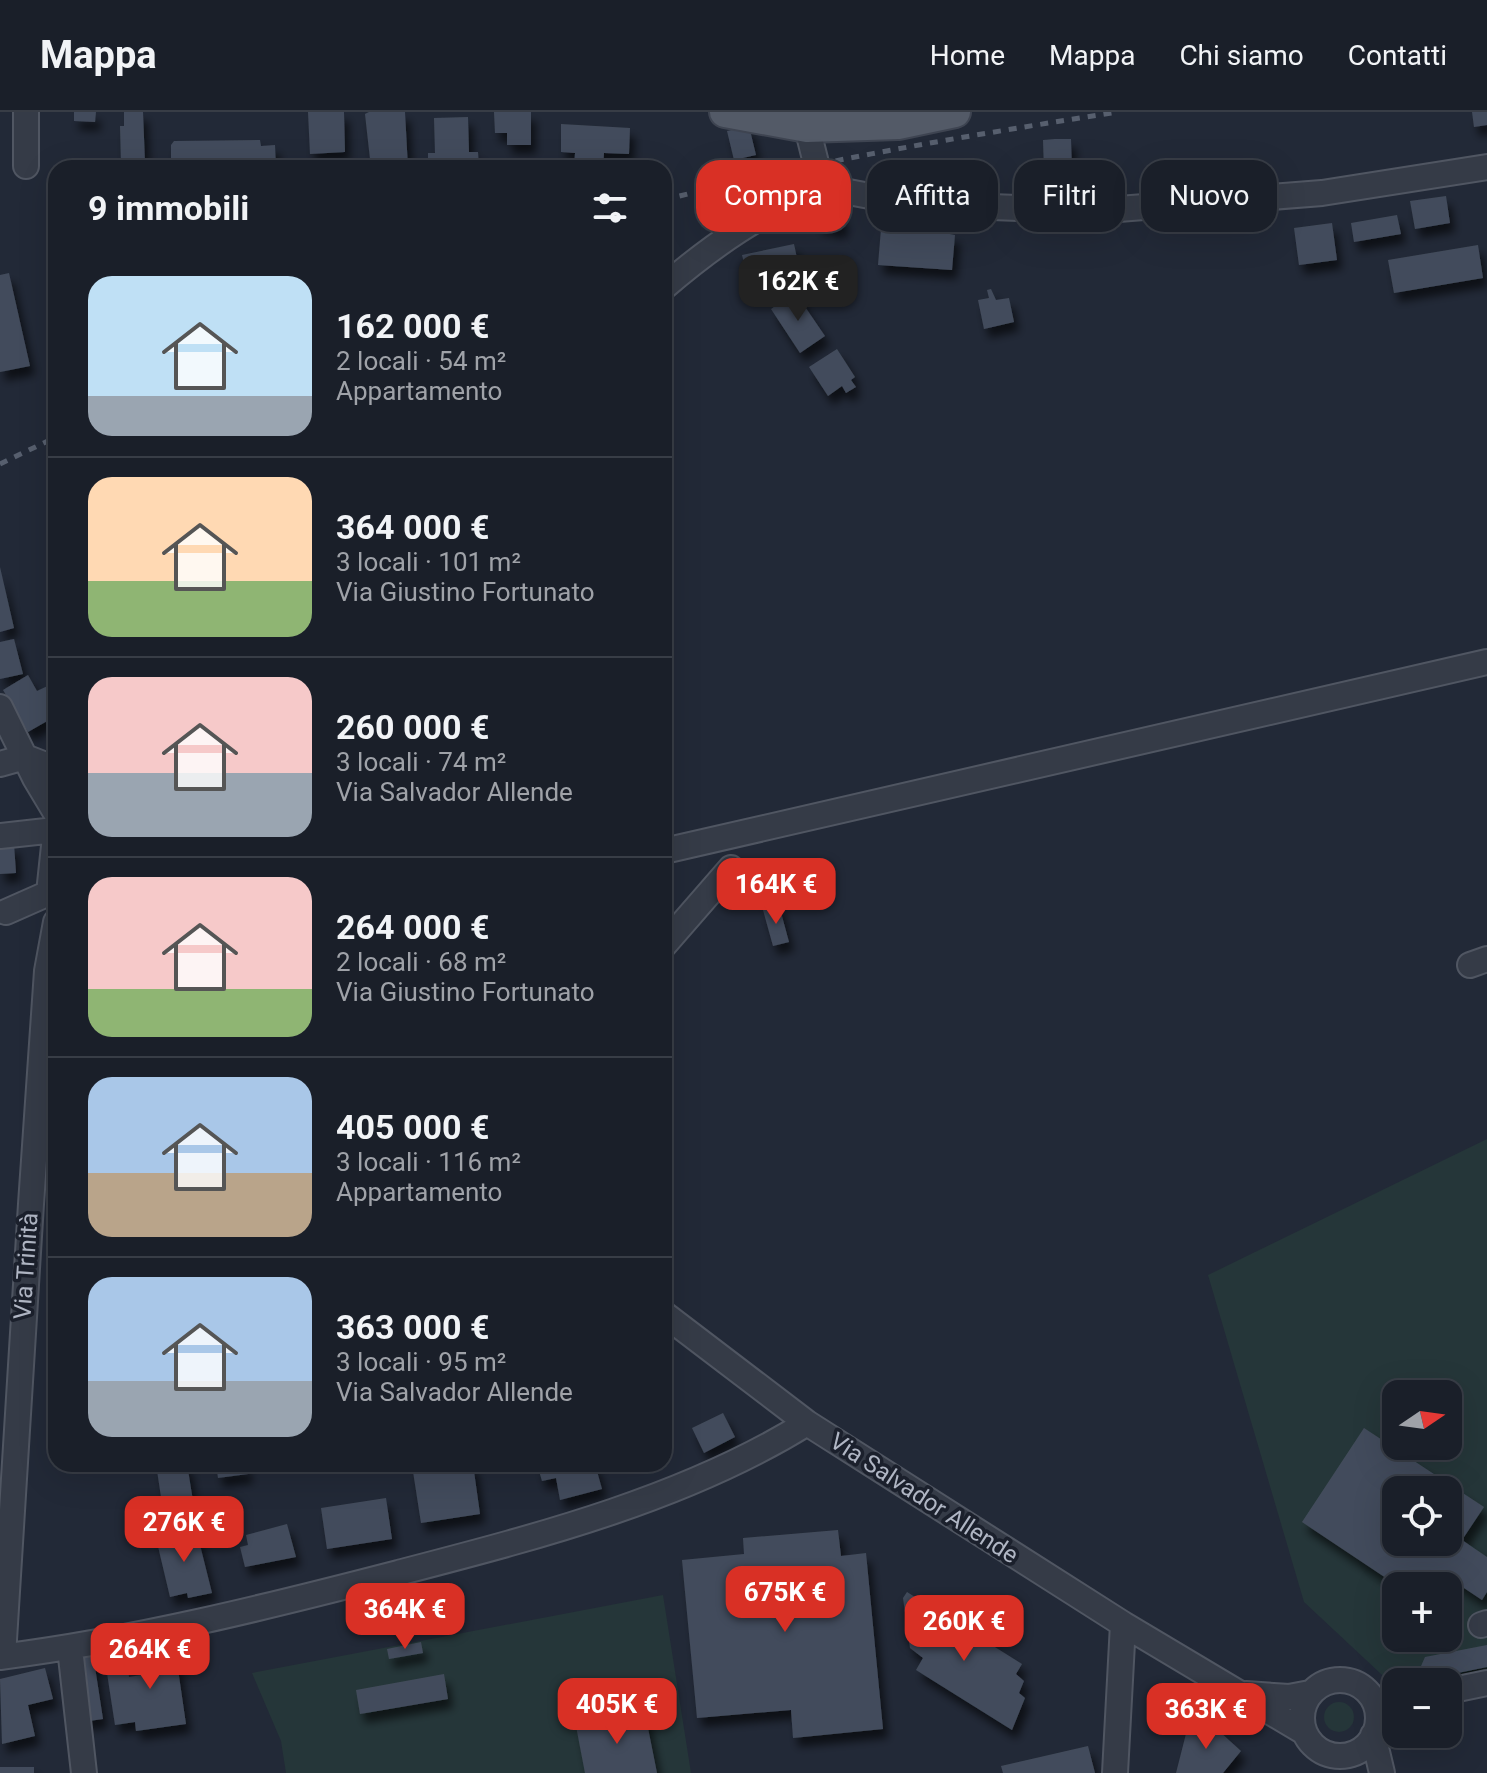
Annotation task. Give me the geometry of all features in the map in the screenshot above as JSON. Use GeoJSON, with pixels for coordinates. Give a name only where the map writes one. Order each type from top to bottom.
{"type":"FeatureCollection","features":[{"type":"Feature","properties":{"kind":"main road"},"geometry":{"type":"LineString","coordinates":[[725,112],[807,127],[898,124],[955,112]]}},
{"type":"Feature","properties":{"kind":"street"},"geometry":{"type":"LineString","coordinates":[[26,112],[26,166]]}},
{"type":"Feature","properties":{"kind":"street"},"geometry":{"type":"LineString","coordinates":[[807,127],[815,160]]}},
{"type":"Feature","properties":{"kind":"street"},"geometry":{"type":"LineString","coordinates":[[851,192],[912,204],[1093,211],[1322,193],[1487,167]]}},
{"type":"Feature","properties":{"kind":"street"},"geometry":{"type":"LineString","coordinates":[[672,280],[707,250],[735,232]]}},
{"type":"Feature","properties":{"kind":"street"},"geometry":{"type":"LineString","coordinates":[[672,849],[1487,662]]}},
{"type":"Feature","properties":{"kind":"street"},"geometry":{"type":"LineString","coordinates":[[0,707],[48,798]]}},
{"type":"Feature","properties":{"kind":"street"},"geometry":{"type":"LineString","coordinates":[[0,764],[25,757],[48,767]]}},
{"type":"Feature","properties":{"kind":"street"},"geometry":{"type":"LineString","coordinates":[[0,836],[48,839]]}},
{"type":"Feature","properties":{"kind":"street"},"geometry":{"type":"LineString","coordinates":[[672,936],[731,868]]}},
{"type":"Feature","properties":{"kind":"street"},"geometry":{"type":"LineString","coordinates":[[3,912],[48,893]]}},
{"type":"Feature","properties":{"kind":"street"},"geometry":{"type":"LineString","coordinates":[[3,912],[27,915],[48,911]]}},
{"type":"Feature","properties":{"kind":"street","name":"Via Trinità"},"geometry":{"type":"LineString","coordinates":[[2,1656],[10,1505],[47,1114],[48,966]]}},
{"type":"Feature","properties":{"kind":"street","name":"Via Salvador Allende"},"geometry":{"type":"LineString","coordinates":[[672,1320],[807,1423],[1123,1624],[1304,1732]]}},
{"type":"Feature","properties":{"kind":"street"},"geometry":{"type":"LineString","coordinates":[[2,1656],[70,1648],[269,1605],[494,1548],[700,1477],[766,1449],[807,1423]]}},
{"type":"Feature","properties":{"kind":"street"},"geometry":{"type":"LineString","coordinates":[[1115,1773],[1123,1624]]}},
{"type":"Feature","properties":{"kind":"street"},"geometry":{"type":"LineString","coordinates":[[70,1648],[84,1773]]}},
{"type":"Feature","properties":{"kind":"street"},"geometry":{"type":"LineString","coordinates":[[1362,1773],[1336,1756],[1323,1752],[1304,1732],[1304,1705],[1310,1693],[1320,1684],[1347,1680],[1382,1701]]}},
{"type":"Feature","properties":{"kind":"street"},"geometry":{"type":"LineString","coordinates":[[1462,1688],[1487,1683]]}},
{"type":"Feature","properties":{"kind":"street","name":"Via Salvador Allende"},"geometry":{"type":"LineString","coordinates":[[1236,1693],[1268,1697],[1310,1693]]}},
{"type":"Feature","properties":{"kind":"street"},"geometry":{"type":"LineString","coordinates":[[1336,1756],[1351,1754],[1373,1735],[1382,1712]]}},
{"type":"Feature","properties":{"kind":"street"},"geometry":{"type":"LineString","coordinates":[[1373,1735],[1382,1773]]}},
{"type":"Feature","properties":{"kind":"shaded area"},"geometry":{"type":"Polygon","coordinates":[[[1487,1139],[1487,1672],[1462,1677],[1462,1668],[1382,1668],[1382,1675],[1304,1602],[1208,1275],[1487,1139]]]}},
{"type":"Feature","properties":{"kind":"shaded area"},"geometry":{"type":"Polygon","coordinates":[[[663,1595],[691,1773],[286,1773],[281,1741],[252,1673],[663,1595]]]}},
{"type":"Feature","properties":{"kind":"shaded area"},"geometry":{"type":"Polygon","coordinates":[[[1339,1702],[1350,1706],[1354,1717],[1350,1728],[1339,1732],[1328,1728],[1324,1717],[1328,1706],[1339,1702]]]}},
{"type":"Feature","properties":{"kind":"building"},"geometry":{"type":"Polygon","coordinates":[[[74,112],[96,112],[95,122],[74,121],[74,112]]]}},
{"type":"Feature","properties":{"kind":"building"},"geometry":{"type":"Polygon","coordinates":[[[124,112],[143,112],[145,160],[121,160],[120,126],[124,126],[124,112]]]}},
{"type":"Feature","properties":{"kind":"building"},"geometry":{"type":"Polygon","coordinates":[[[308,112],[344,112],[345,152],[310,154],[308,112]]]}},
{"type":"Feature","properties":{"kind":"building"},"geometry":{"type":"Polygon","coordinates":[[[405,112],[408,160],[370,160],[365,114],[405,112]]]}},
{"type":"Feature","properties":{"kind":"building"},"geometry":{"type":"Polygon","coordinates":[[[494,112],[531,112],[531,145],[507,145],[507,133],[495,133],[494,112]]]}},
{"type":"Feature","properties":{"kind":"building"},"geometry":{"type":"Polygon","coordinates":[[[1472,112],[1487,112],[1487,125],[1474,127],[1472,112]]]}},
{"type":"Feature","properties":{"kind":"building"},"geometry":{"type":"Polygon","coordinates":[[[468,117],[469,152],[478,152],[478,160],[428,160],[428,153],[435,153],[434,118],[468,117]]]}},
{"type":"Feature","properties":{"kind":"building"},"geometry":{"type":"Polygon","coordinates":[[[561,124],[630,128],[629,154],[604,153],[604,160],[575,160],[575,153],[561,152],[561,124]]]}},
{"type":"Feature","properties":{"kind":"building"},"geometry":{"type":"Polygon","coordinates":[[[749,126],[756,155],[734,160],[727,131],[749,126]]]}},
{"type":"Feature","properties":{"kind":"building"},"geometry":{"type":"Polygon","coordinates":[[[1071,139],[1072,160],[1044,160],[1043,140],[1071,139]]]}},
{"type":"Feature","properties":{"kind":"building"},"geometry":{"type":"Polygon","coordinates":[[[260,140],[261,146],[275,145],[276,160],[171,160],[174,141],[260,140]]]}},
{"type":"Feature","properties":{"kind":"building"},"geometry":{"type":"Polygon","coordinates":[[[1446,196],[1450,223],[1415,229],[1410,201],[1446,196]]]}},
{"type":"Feature","properties":{"kind":"building"},"geometry":{"type":"Polygon","coordinates":[[[1397,215],[1401,234],[1354,242],[1351,223],[1397,215]]]}},
{"type":"Feature","properties":{"kind":"building"},"geometry":{"type":"Polygon","coordinates":[[[1332,223],[1337,260],[1299,265],[1294,228],[1332,223]]]}},
{"type":"Feature","properties":{"kind":"building"},"geometry":{"type":"Polygon","coordinates":[[[881,232],[955,235],[952,270],[878,265],[881,232]]]}},
{"type":"Feature","properties":{"kind":"building"},"geometry":{"type":"Polygon","coordinates":[[[794,244],[800,272],[749,283],[742,255],[794,244]]]}},
{"type":"Feature","properties":{"kind":"building"},"geometry":{"type":"Polygon","coordinates":[[[1478,245],[1483,278],[1394,293],[1388,260],[1478,245]]]}},
{"type":"Feature","properties":{"kind":"building"},"geometry":{"type":"Polygon","coordinates":[[[9,273],[30,366],[0,372],[0,275],[9,273]]]}},
{"type":"Feature","properties":{"kind":"building"},"geometry":{"type":"Polygon","coordinates":[[[991,289],[996,300],[1009,298],[1014,322],[984,329],[978,300],[989,298],[987,290],[991,289]]]}},
{"type":"Feature","properties":{"kind":"building"},"geometry":{"type":"Polygon","coordinates":[[[795,292],[825,336],[800,353],[771,309],[795,292]]]}},
{"type":"Feature","properties":{"kind":"building"},"geometry":{"type":"Polygon","coordinates":[[[837,349],[855,377],[851,380],[856,387],[846,393],[842,386],[828,396],[809,367],[837,349]]]}},
{"type":"Feature","properties":{"kind":"building"},"geometry":{"type":"Polygon","coordinates":[[[0,567],[14,628],[0,632],[0,567]]]}},
{"type":"Feature","properties":{"kind":"building"},"geometry":{"type":"Polygon","coordinates":[[[14,639],[23,674],[0,679],[0,642],[14,639]]]}},
{"type":"Feature","properties":{"kind":"building"},"geometry":{"type":"Polygon","coordinates":[[[28,675],[37,691],[48,686],[48,721],[28,732],[3,690],[28,675]]]}},
{"type":"Feature","properties":{"kind":"building"},"geometry":{"type":"Polygon","coordinates":[[[14,844],[16,873],[0,874],[0,845],[14,844]]]}},
{"type":"Feature","properties":{"kind":"building"},"geometry":{"type":"Polygon","coordinates":[[[779,905],[789,942],[773,946],[763,910],[779,905]]]}},
{"type":"Feature","properties":{"kind":"building"},"geometry":{"type":"Polygon","coordinates":[[[723,1413],[735,1437],[704,1453],[692,1428],[723,1413]]]}},
{"type":"Feature","properties":{"kind":"building"},"geometry":{"type":"Polygon","coordinates":[[[1364,1428],[1382,1440],[1382,1460],[1413,1460],[1437,1476],[1382,1476],[1382,1556],[1462,1556],[1462,1540],[1487,1557],[1487,1592],[1482,1600],[1462,1587],[1462,1572],[1382,1572],[1382,1575],[1302,1522],[1364,1428]]]}},
{"type":"Feature","properties":{"kind":"building"},"geometry":{"type":"Polygon","coordinates":[[[157,1472],[188,1472],[196,1519],[165,1523],[157,1472]]]}},
{"type":"Feature","properties":{"kind":"building"},"geometry":{"type":"Polygon","coordinates":[[[217,1472],[248,1474],[218,1478],[217,1472]]]}},
{"type":"Feature","properties":{"kind":"building"},"geometry":{"type":"Polygon","coordinates":[[[413,1472],[474,1472],[480,1514],[421,1523],[413,1472]]]}},
{"type":"Feature","properties":{"kind":"building"},"geometry":{"type":"Polygon","coordinates":[[[539,1472],[597,1472],[602,1489],[560,1500],[556,1478],[542,1481],[539,1472]]]}},
{"type":"Feature","properties":{"kind":"building"},"geometry":{"type":"Polygon","coordinates":[[[1462,1493],[1484,1507],[1462,1540],[1462,1493]]]}},
{"type":"Feature","properties":{"kind":"building"},"geometry":{"type":"Polygon","coordinates":[[[386,1498],[392,1539],[327,1549],[321,1508],[386,1498]]]}},
{"type":"Feature","properties":{"kind":"building"},"geometry":{"type":"Polygon","coordinates":[[[287,1524],[296,1557],[245,1567],[240,1547],[248,1545],[246,1535],[287,1524]]]}},
{"type":"Feature","properties":{"kind":"building"},"geometry":{"type":"Polygon","coordinates":[[[196,1529],[212,1593],[188,1598],[187,1593],[170,1597],[156,1538],[196,1529]]]}},
{"type":"Feature","properties":{"kind":"building"},"geometry":{"type":"Polygon","coordinates":[[[838,1530],[841,1556],[866,1553],[883,1729],[793,1738],[791,1710],[697,1718],[682,1560],[744,1554],[743,1538],[838,1530]]]}},
{"type":"Feature","properties":{"kind":"building"},"geometry":{"type":"Polygon","coordinates":[[[907,1592],[1022,1664],[1016,1674],[1024,1681],[1019,1693],[1025,1698],[1012,1730],[916,1670],[923,1658],[910,1648],[903,1598],[907,1592]]]}},
{"type":"Feature","properties":{"kind":"building"},"geometry":{"type":"Polygon","coordinates":[[[173,1635],[186,1724],[136,1731],[135,1722],[115,1725],[107,1673],[128,1670],[129,1677],[160,1672],[158,1655],[141,1658],[139,1642],[173,1635]]]}},
{"type":"Feature","properties":{"kind":"building"},"geometry":{"type":"Polygon","coordinates":[[[421,1642],[423,1653],[389,1659],[387,1649],[421,1642]]]}},
{"type":"Feature","properties":{"kind":"building"},"geometry":{"type":"Polygon","coordinates":[[[1487,1645],[1487,1667],[1462,1672],[1462,1668],[1420,1668],[1425,1657],[1487,1645]]]}},
{"type":"Feature","properties":{"kind":"building"},"geometry":{"type":"Polygon","coordinates":[[[93,1654],[103,1719],[82,1722],[75,1657],[93,1654]]]}},
{"type":"Feature","properties":{"kind":"building"},"geometry":{"type":"Polygon","coordinates":[[[45,1668],[53,1699],[28,1705],[35,1736],[2,1744],[0,1679],[45,1668]]]}},
{"type":"Feature","properties":{"kind":"building"},"geometry":{"type":"Polygon","coordinates":[[[444,1674],[448,1699],[360,1714],[356,1690],[444,1674]]]}},
{"type":"Feature","properties":{"kind":"building"},"geometry":{"type":"Polygon","coordinates":[[[645,1713],[657,1773],[585,1773],[576,1726],[645,1713]]]}},
{"type":"Feature","properties":{"kind":"building"},"geometry":{"type":"Polygon","coordinates":[[[1189,1722],[1219,1731],[1241,1751],[1223,1773],[1176,1773],[1189,1722]]]}},
{"type":"Feature","properties":{"kind":"building"},"geometry":{"type":"Polygon","coordinates":[[[1088,1746],[1095,1773],[1003,1773],[1001,1766],[1088,1746]]]}},
{"type":"Feature","properties":{"kind":"building"},"geometry":{"type":"Polygon","coordinates":[[[0,1767],[34,1767],[34,1773],[0,1773],[0,1767]]]}},
{"type":"Feature","properties":{"kind":"railway"},"geometry":{"type":"LineString","coordinates":[[672,198],[833,161],[1118,112]]}},
{"type":"Feature","properties":{"kind":"railway"},"geometry":{"type":"LineString","coordinates":[[0,464],[48,441]]}}]}
